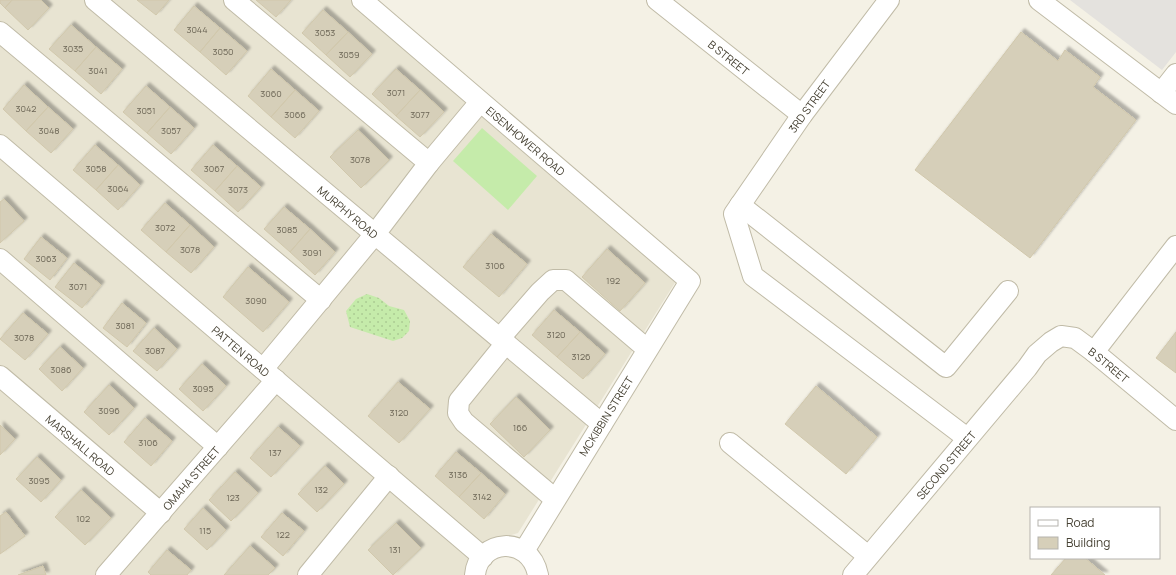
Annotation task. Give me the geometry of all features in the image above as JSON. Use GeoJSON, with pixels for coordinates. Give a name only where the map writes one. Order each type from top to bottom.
{"type":"FeatureCollection","features":[{"type":"Feature","properties":{"kind":"street","name":"MURPHY ROAD"},"geometry":{"type":"LineString","coordinates":[[95,0],[602,424]]}},
{"type":"Feature","properties":{"kind":"street"},"geometry":{"type":"LineString","coordinates":[[234,0],[429,163]]}},
{"type":"Feature","properties":{"kind":"street","name":"EISENHOWER ROAD"},"geometry":{"type":"LineString","coordinates":[[362,0],[690,282]]}},
{"type":"Feature","properties":{"kind":"street","name":"B STREET"},"geometry":{"type":"LineString","coordinates":[[657,0],[802,115]]}},
{"type":"Feature","properties":{"kind":"street","name":"3RD STREET"},"geometry":{"type":"LineString","coordinates":[[737,209],[802,115],[889,0]]}},
{"type":"Feature","properties":{"kind":"street"},"geometry":{"type":"LineString","coordinates":[[1039,0],[1169,98],[1176,74]]}},
{"type":"Feature","properties":{"kind":"street"},"geometry":{"type":"LineString","coordinates":[[0,32],[321,300]]}},
{"type":"Feature","properties":{"kind":"street","name":"OMAHA STREET"},"geometry":{"type":"LineString","coordinates":[[106,575],[218,447],[270,375],[321,300],[375,234],[429,163],[480,102]]}},
{"type":"Feature","properties":{"kind":"street","name":"PATTEN ROAD"},"geometry":{"type":"LineString","coordinates":[[0,145],[483,557]]}},
{"type":"Feature","properties":{"kind":"street"},"geometry":{"type":"LineString","coordinates":[[737,209],[946,367],[1008,291]]}},
{"type":"Feature","properties":{"kind":"street"},"geometry":{"type":"LineString","coordinates":[[737,209],[753,276],[967,438]]}},
{"type":"Feature","properties":{"kind":"street"},"geometry":{"type":"LineString","coordinates":[[1094,352],[1176,246]]}},
{"type":"Feature","properties":{"kind":"street"},"geometry":{"type":"LineString","coordinates":[[0,259],[218,447]]}},
{"type":"Feature","properties":{"kind":"street"},"geometry":{"type":"LineString","coordinates":[[555,499],[464,422],[458,413],[459,401],[540,292],[553,280],[566,280],[647,349]]}},
{"type":"Feature","properties":{"kind":"street","name":"MCKIBBIN STREET"},"geometry":{"type":"LineString","coordinates":[[524,551],[647,349],[690,282]]}},
{"type":"Feature","properties":{"kind":"street","name":"B STREET"},"geometry":{"type":"LineString","coordinates":[[1037,354],[1061,336],[1075,338],[1176,420]]}},
{"type":"Feature","properties":{"kind":"street","name":"SECOND STREET"},"geometry":{"type":"LineString","coordinates":[[852,575],[1037,354]]}},
{"type":"Feature","properties":{"kind":"street","name":"MARSHALL ROAD"},"geometry":{"type":"LineString","coordinates":[[0,376],[161,513]]}},
{"type":"Feature","properties":{"kind":"street"},"geometry":{"type":"LineString","coordinates":[[730,443],[868,556]]}},
{"type":"Feature","properties":{"kind":"street"},"geometry":{"type":"LineString","coordinates":[[308,575],[389,476]]}},
{"type":"Feature","properties":{"kind":"street"},"geometry":{"type":"LineString","coordinates":[[475,575],[479,561],[486,553],[495,548],[505,546],[515,547],[532,557],[538,575]]}},
{"type":"Feature","properties":{"kind":"shaded area"},"geometry":{"type":"Polygon","coordinates":[[[0,0],[352,0],[669,269],[676,281],[518,533],[487,542],[470,575],[0,575],[0,0]]]}},
{"type":"Feature","properties":{"kind":"shaded area"},"geometry":{"type":"Polygon","coordinates":[[[1070,0],[1176,0],[1176,52],[1162,70],[1070,0]]]}},
{"type":"Feature","properties":{"kind":"green space"},"geometry":{"type":"Polygon","coordinates":[[[482,128],[537,176],[508,210],[453,161],[482,128]]]}},
{"type":"Feature","properties":{"kind":"green space"},"geometry":{"type":"Polygon","coordinates":[[[367,294],[379,298],[389,306],[404,310],[410,321],[409,331],[402,338],[393,341],[350,327],[346,311],[356,299],[367,294]]]}},
{"type":"Feature","properties":{"kind":"building"},"geometry":{"type":"Polygon","coordinates":[[[0,0],[12,0],[5,8],[0,3],[0,0]]]}},
{"type":"Feature","properties":{"kind":"building"},"geometry":{"type":"Polygon","coordinates":[[[12,0],[41,0],[49,8],[28,30],[5,8],[12,0]]]}},
{"type":"Feature","properties":{"kind":"building"},"geometry":{"type":"Polygon","coordinates":[[[137,0],[169,0],[156,15],[137,0]]]}},
{"type":"Feature","properties":{"kind":"building"},"geometry":{"type":"Polygon","coordinates":[[[256,0],[291,0],[276,17],[256,0]]]}},
{"type":"Feature","properties":{"kind":"building"},"geometry":{"type":"Polygon","coordinates":[[[194,6],[220,28],[200,52],[174,30],[194,6]]]}},
{"type":"Feature","properties":{"kind":"building"},"geometry":{"type":"Polygon","coordinates":[[[323,10],[348,32],[326,55],[302,33],[323,10]]]}},
{"type":"Feature","properties":{"kind":"building"},"geometry":{"type":"Polygon","coordinates":[[[71,25],[96,47],[75,71],[49,49],[71,25]]]}},
{"type":"Feature","properties":{"kind":"building"},"geometry":{"type":"Polygon","coordinates":[[[220,28],[247,51],[226,75],[200,52],[220,28]]]}},
{"type":"Feature","properties":{"kind":"building"},"geometry":{"type":"Polygon","coordinates":[[[348,32],[372,54],[350,77],[326,55],[348,32]]]}},
{"type":"Feature","properties":{"kind":"building"},"geometry":{"type":"Polygon","coordinates":[[[1021,32],[1058,61],[1065,50],[1100,77],[1093,87],[1136,120],[1030,258],[915,170],[1021,32]]]}},
{"type":"Feature","properties":{"kind":"building"},"geometry":{"type":"Polygon","coordinates":[[[96,47],[122,69],[101,94],[75,71],[96,47]]]}},
{"type":"Feature","properties":{"kind":"building"},"geometry":{"type":"Polygon","coordinates":[[[271,69],[295,90],[271,117],[248,96],[271,69]]]}},
{"type":"Feature","properties":{"kind":"building"},"geometry":{"type":"Polygon","coordinates":[[[396,69],[420,90],[396,116],[372,94],[396,69]]]}},
{"type":"Feature","properties":{"kind":"building"},"geometry":{"type":"Polygon","coordinates":[[[24,85],[48,107],[26,131],[3,109],[24,85]]]}},
{"type":"Feature","properties":{"kind":"building"},"geometry":{"type":"Polygon","coordinates":[[[146,86],[170,107],[147,133],[123,112],[146,86]]]}},
{"type":"Feature","properties":{"kind":"building"},"geometry":{"type":"Polygon","coordinates":[[[295,90],[319,111],[295,138],[271,117],[295,90]]]}},
{"type":"Feature","properties":{"kind":"building"},"geometry":{"type":"Polygon","coordinates":[[[420,90],[444,112],[420,137],[396,116],[420,90]]]}},
{"type":"Feature","properties":{"kind":"building"},"geometry":{"type":"Polygon","coordinates":[[[48,107],[73,129],[51,153],[26,131],[48,107]]]}},
{"type":"Feature","properties":{"kind":"building"},"geometry":{"type":"Polygon","coordinates":[[[170,107],[194,128],[171,154],[147,133],[170,107]]]}},
{"type":"Feature","properties":{"kind":"building"},"geometry":{"type":"Polygon","coordinates":[[[358,130],[389,160],[361,188],[330,157],[358,130]]]}},
{"type":"Feature","properties":{"kind":"building"},"geometry":{"type":"Polygon","coordinates":[[[95,145],[118,165],[96,190],[73,170],[95,145]]]}},
{"type":"Feature","properties":{"kind":"building"},"geometry":{"type":"Polygon","coordinates":[[[213,145],[237,166],[215,191],[191,170],[213,145]]]}},
{"type":"Feature","properties":{"kind":"building"},"geometry":{"type":"Polygon","coordinates":[[[118,165],[140,185],[118,210],[96,190],[118,165]]]}},
{"type":"Feature","properties":{"kind":"building"},"geometry":{"type":"Polygon","coordinates":[[[237,166],[261,187],[238,212],[215,191],[237,166]]]}},
{"type":"Feature","properties":{"kind":"building"},"geometry":{"type":"Polygon","coordinates":[[[4,199],[24,221],[0,243],[0,202],[4,199]]]}},
{"type":"Feature","properties":{"kind":"building"},"geometry":{"type":"Polygon","coordinates":[[[165,203],[190,225],[166,252],[141,230],[165,203]]]}},
{"type":"Feature","properties":{"kind":"building"},"geometry":{"type":"Polygon","coordinates":[[[284,207],[310,229],[290,252],[264,229],[284,207]]]}},
{"type":"Feature","properties":{"kind":"building"},"geometry":{"type":"Polygon","coordinates":[[[190,225],[214,247],[191,273],[166,252],[190,225]]]}},
{"type":"Feature","properties":{"kind":"building"},"geometry":{"type":"Polygon","coordinates":[[[310,229],[335,252],[315,275],[290,252],[310,229]]]}},
{"type":"Feature","properties":{"kind":"building"},"geometry":{"type":"Polygon","coordinates":[[[491,234],[527,264],[499,297],[463,267],[491,234]]]}},
{"type":"Feature","properties":{"kind":"building"},"geometry":{"type":"Polygon","coordinates":[[[41,237],[67,258],[50,280],[24,259],[41,237]]]}},
{"type":"Feature","properties":{"kind":"building"},"geometry":{"type":"Polygon","coordinates":[[[607,249],[645,283],[620,311],[582,277],[607,249]]]}},
{"type":"Feature","properties":{"kind":"building"},"geometry":{"type":"Polygon","coordinates":[[[74,263],[101,285],[82,308],[55,287],[74,263]]]}},
{"type":"Feature","properties":{"kind":"building"},"geometry":{"type":"Polygon","coordinates":[[[248,267],[289,302],[263,332],[223,297],[248,267]]]}},
{"type":"Feature","properties":{"kind":"building"},"geometry":{"type":"Polygon","coordinates":[[[122,303],[146,323],[127,347],[103,328],[122,303]]]}},
{"type":"Feature","properties":{"kind":"building"},"geometry":{"type":"Polygon","coordinates":[[[554,310],[580,332],[557,357],[532,335],[554,310]]]}},
{"type":"Feature","properties":{"kind":"building"},"geometry":{"type":"Polygon","coordinates":[[[23,313],[48,334],[25,360],[0,339],[23,313]]]}},
{"type":"Feature","properties":{"kind":"building"},"geometry":{"type":"Polygon","coordinates":[[[154,328],[177,349],[157,371],[133,351],[154,328]]]}},
{"type":"Feature","properties":{"kind":"building"},"geometry":{"type":"Polygon","coordinates":[[[580,332],[605,354],[583,379],[557,357],[580,332]]]}},
{"type":"Feature","properties":{"kind":"building"},"geometry":{"type":"Polygon","coordinates":[[[1176,332],[1176,373],[1156,358],[1176,332]]]}},
{"type":"Feature","properties":{"kind":"building"},"geometry":{"type":"Polygon","coordinates":[[[60,347],[83,368],[62,391],[39,369],[60,347]]]}},
{"type":"Feature","properties":{"kind":"building"},"geometry":{"type":"Polygon","coordinates":[[[202,364],[226,386],[203,411],[179,389],[202,364]]]}},
{"type":"Feature","properties":{"kind":"building"},"geometry":{"type":"Polygon","coordinates":[[[398,382],[430,409],[399,443],[368,416],[398,382]]]}},
{"type":"Feature","properties":{"kind":"building"},"geometry":{"type":"Polygon","coordinates":[[[109,385],[134,408],[109,435],[84,412],[109,385]]]}},
{"type":"Feature","properties":{"kind":"building"},"geometry":{"type":"Polygon","coordinates":[[[816,386],[877,437],[846,474],[785,424],[816,386]]]}},
{"type":"Feature","properties":{"kind":"building"},"geometry":{"type":"Polygon","coordinates":[[[516,397],[550,430],[524,457],[490,424],[516,397]]]}},
{"type":"Feature","properties":{"kind":"building"},"geometry":{"type":"Polygon","coordinates":[[[145,418],[172,441],[151,466],[124,442],[145,418]]]}},
{"type":"Feature","properties":{"kind":"building"},"geometry":{"type":"Polygon","coordinates":[[[0,425],[15,439],[0,455],[0,425]]]}},
{"type":"Feature","properties":{"kind":"building"},"geometry":{"type":"Polygon","coordinates":[[[278,427],[300,446],[271,477],[250,458],[278,427]]]}},
{"type":"Feature","properties":{"kind":"building"},"geometry":{"type":"Polygon","coordinates":[[[456,452],[481,473],[459,497],[435,476],[456,452]]]}},
{"type":"Feature","properties":{"kind":"building"},"geometry":{"type":"Polygon","coordinates":[[[37,457],[61,480],[41,502],[16,479],[37,457]]]}},
{"type":"Feature","properties":{"kind":"building"},"geometry":{"type":"Polygon","coordinates":[[[325,466],[344,484],[317,512],[298,494],[325,466]]]}},
{"type":"Feature","properties":{"kind":"building"},"geometry":{"type":"Polygon","coordinates":[[[235,472],[258,493],[231,521],[209,500],[235,472]]]}},
{"type":"Feature","properties":{"kind":"building"},"geometry":{"type":"Polygon","coordinates":[[[481,473],[505,494],[484,519],[459,497],[481,473]]]}},
{"type":"Feature","properties":{"kind":"building"},"geometry":{"type":"Polygon","coordinates":[[[81,490],[111,518],[85,545],[55,517],[81,490]]]}},
{"type":"Feature","properties":{"kind":"building"},"geometry":{"type":"Polygon","coordinates":[[[203,508],[226,530],[207,550],[184,529],[203,508]]]}},
{"type":"Feature","properties":{"kind":"building"},"geometry":{"type":"Polygon","coordinates":[[[6,512],[25,536],[0,554],[0,516],[6,512]]]}},
{"type":"Feature","properties":{"kind":"building"},"geometry":{"type":"Polygon","coordinates":[[[282,513],[304,531],[283,556],[261,537],[282,513]]]}},
{"type":"Feature","properties":{"kind":"building"},"geometry":{"type":"Polygon","coordinates":[[[396,523],[421,548],[393,575],[368,550],[396,523]]]}},
{"type":"Feature","properties":{"kind":"building"},"geometry":{"type":"Polygon","coordinates":[[[250,546],[275,568],[268,575],[224,575],[250,546]]]}},
{"type":"Feature","properties":{"kind":"building"},"geometry":{"type":"Polygon","coordinates":[[[167,550],[191,570],[187,575],[151,575],[148,572],[167,550]]]}},
{"type":"Feature","properties":{"kind":"building"},"geometry":{"type":"Polygon","coordinates":[[[1065,559],[1086,559],[1105,575],[1051,575],[1065,559]]]}},
{"type":"Feature","properties":{"kind":"building"},"geometry":{"type":"Polygon","coordinates":[[[43,566],[46,575],[18,575],[43,566]]]}}]}
